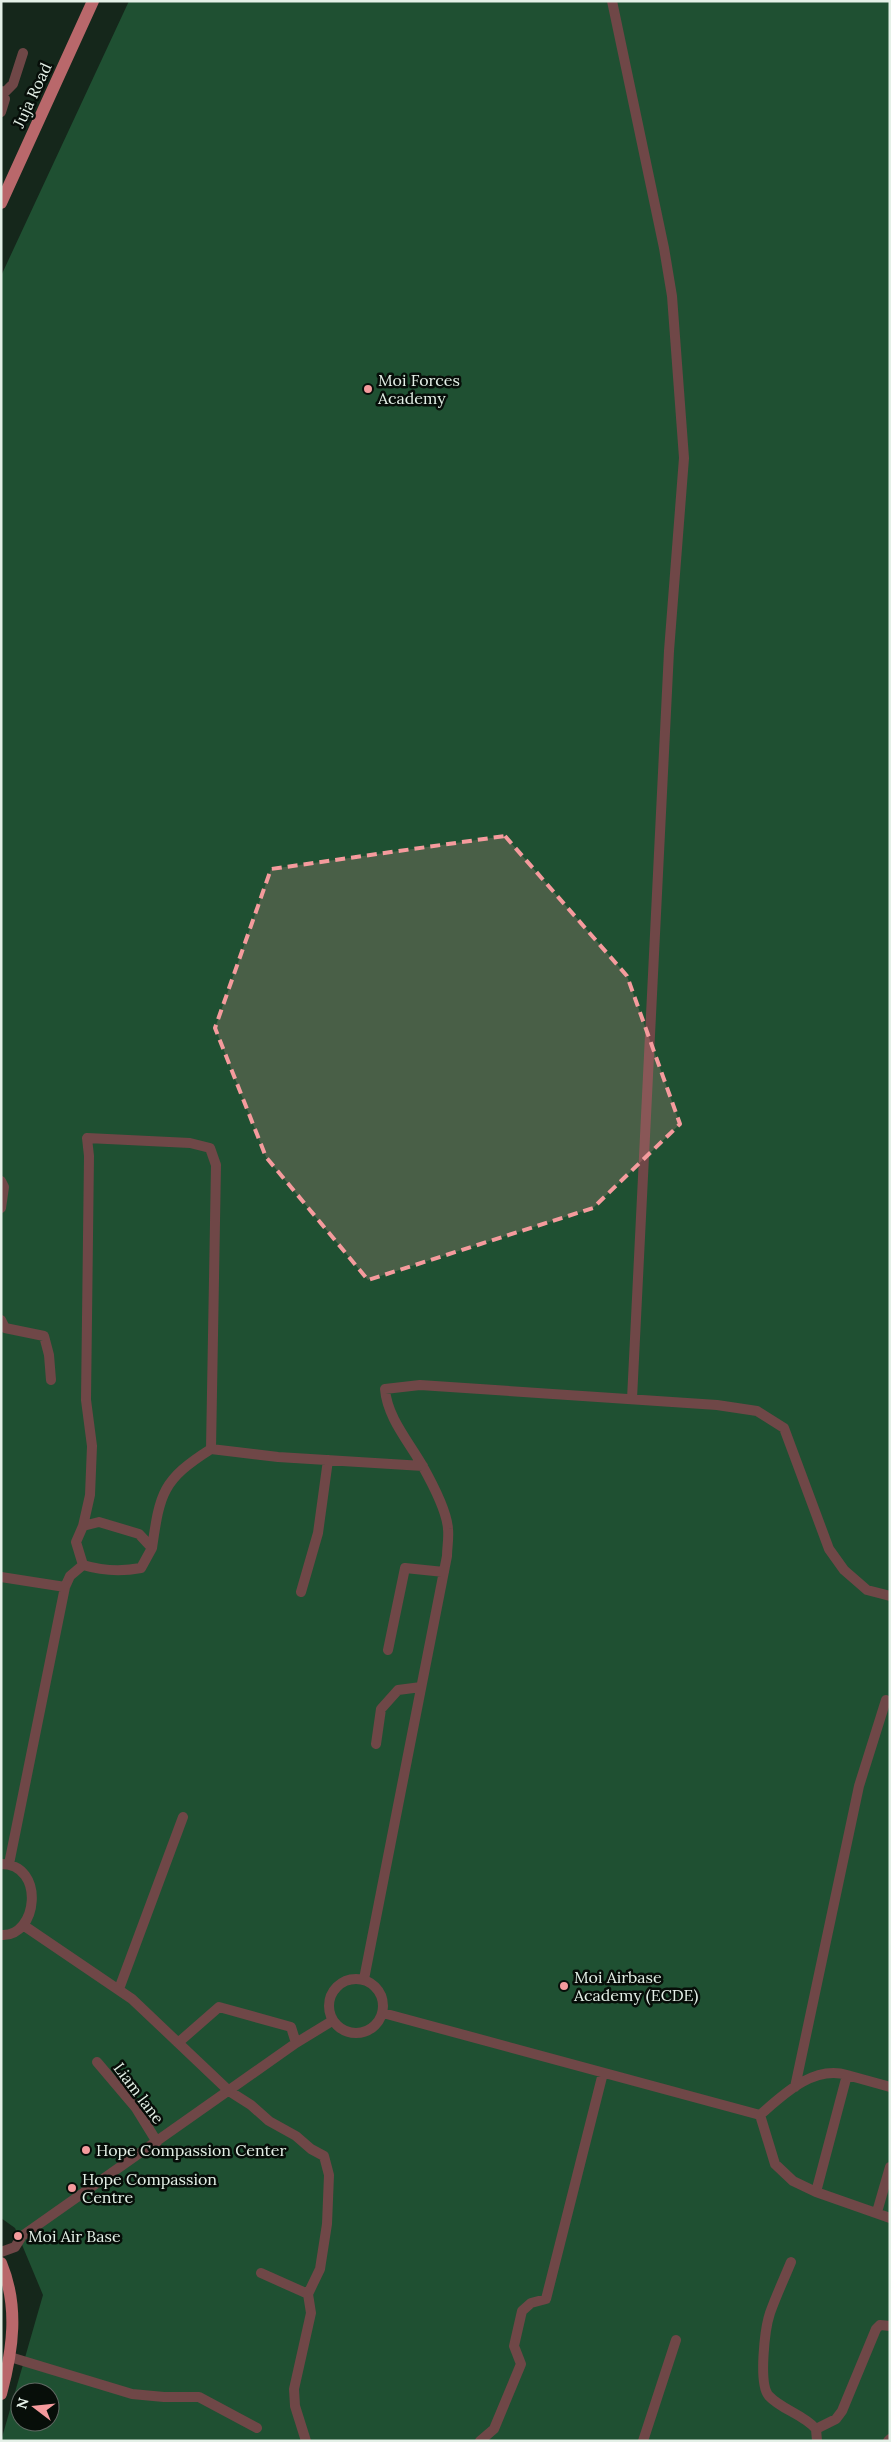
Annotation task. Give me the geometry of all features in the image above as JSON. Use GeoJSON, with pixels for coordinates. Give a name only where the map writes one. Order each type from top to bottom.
{"type":"FeatureCollection","features":[{"type":"Feature","properties":{"kind":"main road","name":"Juja Road"},"geometry":{"type":"LineString","coordinates":[[1,203],[93,1]]}},
{"type":"Feature","properties":{"kind":"main road"},"geometry":{"type":"LineString","coordinates":[[1,2263],[13,2306],[10,2357],[1,2394]]}},
{"type":"Feature","properties":{"kind":"main road"},"geometry":{"type":"LineString","coordinates":[[1,2287],[13,2329]]}},
{"type":"Feature","properties":{"kind":"street"},"geometry":{"type":"LineString","coordinates":[[612,1],[664,248],[672,296],[684,458],[669,651],[632,1399]]}},
{"type":"Feature","properties":{"kind":"street"},"geometry":{"type":"LineString","coordinates":[[1,112],[4,106],[2,92],[13,84],[22,53]]}},
{"type":"Feature","properties":{"kind":"street"},"geometry":{"type":"LineString","coordinates":[[83,1565],[76,1542],[83,1526],[90,1495],[92,1446],[86,1400],[89,1156],[87,1138],[190,1143],[210,1148],[216,1165],[211,1449]]}},
{"type":"Feature","properties":{"kind":"street"},"geometry":{"type":"LineString","coordinates":[[1,1181],[4,1187],[1,1208]]}},
{"type":"Feature","properties":{"kind":"street"},"geometry":{"type":"LineString","coordinates":[[1,1320],[5,1328],[44,1336],[49,1355],[51,1380]]}},
{"type":"Feature","properties":{"kind":"street"},"geometry":{"type":"LineString","coordinates":[[364,1979],[444,1572],[448,1528],[437,1495],[423,1466],[394,1417],[386,1399],[385,1389],[420,1385],[632,1399],[757,1411],[784,1428],[829,1549],[844,1570],[867,1590],[890,1596]]}},
{"type":"Feature","properties":{"kind":"street"},"geometry":{"type":"LineString","coordinates":[[83,1565],[98,1570],[122,1572],[141,1568],[152,1548],[158,1506],[168,1486],[183,1467],[211,1449],[278,1457],[423,1466]]}},
{"type":"Feature","properties":{"kind":"street"},"geometry":{"type":"LineString","coordinates":[[301,1592],[318,1533],[328,1460]]}},
{"type":"Feature","properties":{"kind":"street"},"geometry":{"type":"LineString","coordinates":[[83,1526],[99,1522],[139,1534],[152,1548]]}},
{"type":"Feature","properties":{"kind":"street"},"geometry":{"type":"LineString","coordinates":[[1,1935],[8,1935],[23,1925],[29,1915],[32,1886],[23,1873],[5,1864],[65,1587],[70,1576],[83,1565]]}},
{"type":"Feature","properties":{"kind":"street"},"geometry":{"type":"LineString","coordinates":[[388,1650],[398,1593],[405,1568],[444,1572]]}},
{"type":"Feature","properties":{"kind":"street"},"geometry":{"type":"LineString","coordinates":[[1,1577],[65,1587]]}},
{"type":"Feature","properties":{"kind":"street"},"geometry":{"type":"LineString","coordinates":[[376,1744],[381,1708],[398,1690],[421,1687]]}},
{"type":"Feature","properties":{"kind":"street"},"geometry":{"type":"LineString","coordinates":[[795,2087],[858,1786],[886,1700]]}},
{"type":"Feature","properties":{"kind":"street"},"geometry":{"type":"LineString","coordinates":[[119,1990],[183,1817]]}},
{"type":"Feature","properties":{"kind":"street"},"geometry":{"type":"LineString","coordinates":[[23,1925],[119,1990],[179,2042],[229,2091],[251,2105],[269,2121],[296,2136],[311,2149],[324,2156],[329,2175],[327,2224],[320,2269],[308,2294],[311,2313],[294,2389],[297,2414],[306,2441]]}},
{"type":"Feature","properties":{"kind":"street"},"geometry":{"type":"LineString","coordinates":[[351,1979],[364,1979],[381,1992],[383,2013],[377,2025],[367,2032],[354,2034],[342,2030],[332,2021],[328,2009],[330,1995],[339,1984],[351,1979]]}},
{"type":"Feature","properties":{"kind":"street"},"geometry":{"type":"LineString","coordinates":[[179,2042],[219,2007],[291,2027],[296,2043]]}},
{"type":"Feature","properties":{"kind":"street"},"geometry":{"type":"LineString","coordinates":[[383,2013],[760,2116]]}},
{"type":"Feature","properties":{"kind":"street"},"geometry":{"type":"LineString","coordinates":[[1,2252],[16,2247],[22,2236],[296,2043],[332,2021]]}},
{"type":"Feature","properties":{"kind":"street","name":"Liam lane"},"geometry":{"type":"LineString","coordinates":[[97,2062],[136,2108],[156,2142]]}},
{"type":"Feature","properties":{"kind":"street"},"geometry":{"type":"LineString","coordinates":[[760,2116],[795,2087],[808,2079],[836,2072],[890,2087]]}},
{"type":"Feature","properties":{"kind":"street"},"geometry":{"type":"LineString","coordinates":[[480,2441],[494,2429],[521,2364],[514,2346],[522,2310],[531,2303],[546,2299],[603,2073]]}},
{"type":"Feature","properties":{"kind":"street"},"geometry":{"type":"LineString","coordinates":[[816,2192],[847,2075]]}},
{"type":"Feature","properties":{"kind":"street"},"geometry":{"type":"LineString","coordinates":[[760,2116],[775,2164],[793,2181],[816,2192],[890,2218]]}},
{"type":"Feature","properties":{"kind":"street"},"geometry":{"type":"LineString","coordinates":[[877,2212],[890,2167]]}},
{"type":"Feature","properties":{"kind":"street"},"geometry":{"type":"LineString","coordinates":[[791,2262],[770,2314],[765,2339],[765,2390],[770,2397],[808,2420],[816,2428],[817,2441]]}},
{"type":"Feature","properties":{"kind":"street"},"geometry":{"type":"LineString","coordinates":[[260,2273],[308,2294]]}},
{"type":"Feature","properties":{"kind":"street"},"geometry":{"type":"LineString","coordinates":[[816,2428],[836,2419],[842,2411],[876,2329],[880,2325],[890,2326]]}},
{"type":"Feature","properties":{"kind":"street"},"geometry":{"type":"LineString","coordinates":[[643,2441],[676,2340]]}},
{"type":"Feature","properties":{"kind":"street"},"geometry":{"type":"LineString","coordinates":[[10,2357],[132,2394],[164,2398],[199,2397],[257,2428]]}},
{"type":"Feature","properties":{"kind":"highlighted area"},"geometry":{"type":"Polygon","coordinates":[[[505,836],[627,976],[680,1124],[593,1208],[368,1280],[266,1157],[215,1028],[271,869],[505,836]]]}},
{"type":"Feature","properties":{"kind":"green space"},"geometry":{"type":"Polygon","coordinates":[[[129,1],[890,1],[890,2441],[1,2441],[10,2410],[10,2432],[60,2432],[60,2382],[18,2382],[43,2295],[15,2228],[1,2218],[1,276],[129,1]]]}},
{"type":"Feature","properties":{"kind":"place","name":"Moi Forces Academy"},"geometry":{"type":"Point","coordinates":[368,389]}},
{"type":"Feature","properties":{"kind":"place","name":"Moi Airbase Academy (ECDE)"},"geometry":{"type":"Point","coordinates":[564,1986]}},
{"type":"Feature","properties":{"kind":"place","name":"Hope Compassion Center"},"geometry":{"type":"Point","coordinates":[86,2150]}},
{"type":"Feature","properties":{"kind":"place","name":"Hope Compassion Centre"},"geometry":{"type":"Point","coordinates":[72,2188]}},
{"type":"Feature","properties":{"kind":"place","name":"Moi Air Base"},"geometry":{"type":"Point","coordinates":[18,2236]}}]}
